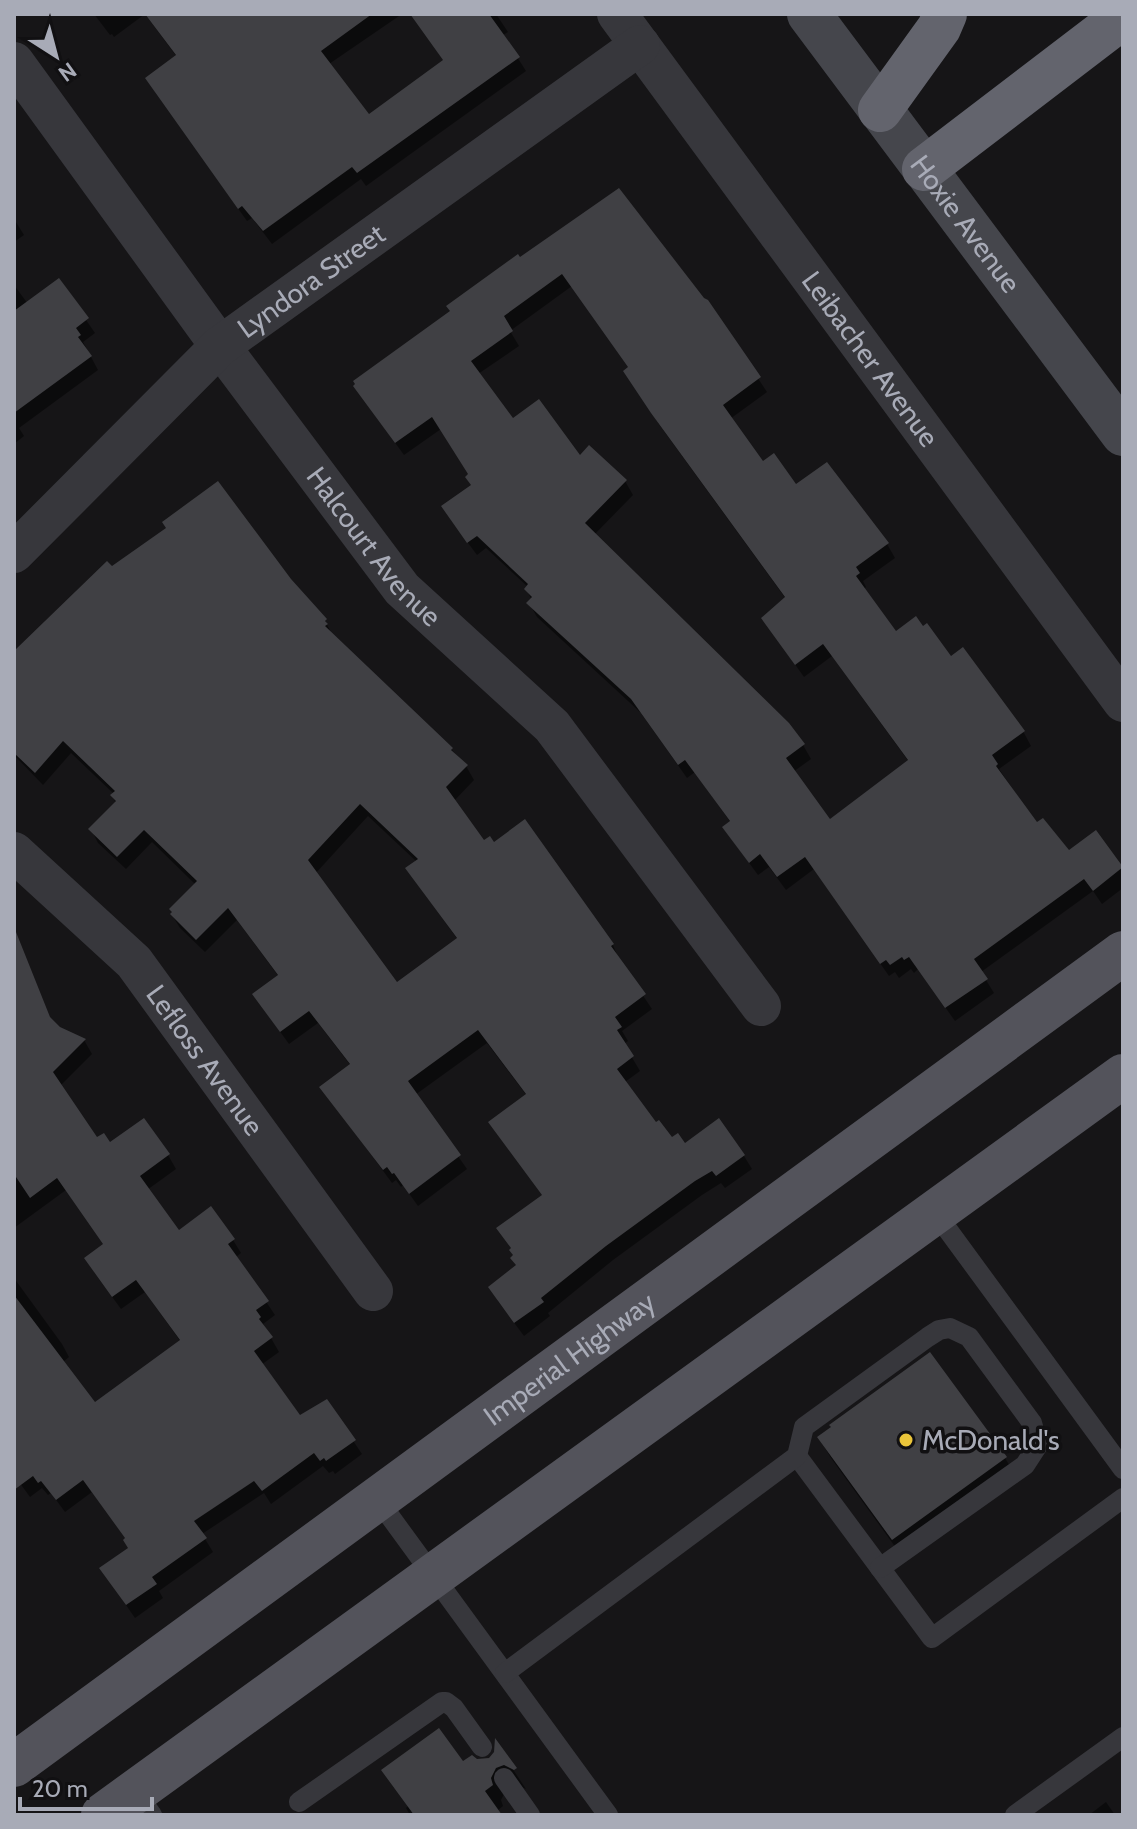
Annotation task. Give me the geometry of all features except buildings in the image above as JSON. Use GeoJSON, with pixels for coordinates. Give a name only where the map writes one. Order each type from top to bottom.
{"type":"FeatureCollection","features":[{"type":"Feature","properties":{"kind":"highway"},"geometry":{"type":"LineString","coordinates":[[880,110],[939,28],[945,14]]}},
{"type":"Feature","properties":{"kind":"highway"},"geometry":{"type":"LineString","coordinates":[[924,169],[1123,17]]}},
{"type":"Feature","properties":{"kind":"main road","name":"Hoxie Avenue"},"geometry":{"type":"LineString","coordinates":[[809,14],[1123,434]]}},
{"type":"Feature","properties":{"kind":"main road","name":"Imperial Highway"},"geometry":{"type":"LineString","coordinates":[[14,1765],[1123,953]]}},
{"type":"Feature","properties":{"kind":"main road"},"geometry":{"type":"LineString","coordinates":[[130,1807],[432,1575],[1123,1076]]}},
{"type":"Feature","properties":{"kind":"street","name":"Leibacher Avenue"},"geometry":{"type":"LineString","coordinates":[[617,14],[1123,702]]}},
{"type":"Feature","properties":{"kind":"street","name":"Lyndora Street"},"geometry":{"type":"LineString","coordinates":[[14,553],[220,346],[640,45]]}},
{"type":"Feature","properties":{"kind":"street","name":"Halcourt Avenue"},"geometry":{"type":"LineString","coordinates":[[14,62],[220,346],[402,589],[552,726],[761,1006]]}},
{"type":"Feature","properties":{"kind":"street","name":"Lefloss Avenue"},"geometry":{"type":"LineString","coordinates":[[14,852],[134,962],[373,1291]]}},
{"type":"Feature","properties":{"kind":"lane"},"geometry":{"type":"LineString","coordinates":[[934,1211],[1123,1469]]}},
{"type":"Feature","properties":{"kind":"lane"},"geometry":{"type":"LineString","coordinates":[[505,1673],[797,1456],[804,1427],[928,1337],[950,1328],[969,1337],[1032,1423],[1038,1445],[1025,1465],[880,1568]]}},
{"type":"Feature","properties":{"kind":"lane"},"geometry":{"type":"LineString","coordinates":[[797,1456],[932,1638],[1123,1498]]}},
{"type":"Feature","properties":{"kind":"lane"},"geometry":{"type":"LineString","coordinates":[[378,1500],[608,1815]]}},
{"type":"Feature","properties":{"kind":"lane"},"geometry":{"type":"LineString","coordinates":[[299,1802],[442,1702],[454,1708],[482,1747]]}},
{"type":"Feature","properties":{"kind":"lane"},"geometry":{"type":"LineString","coordinates":[[1015,1815],[1123,1737]]}},
{"type":"Feature","properties":{"kind":"lane"},"geometry":{"type":"LineString","coordinates":[[504,1778],[530,1815]]}},
{"type":"Feature","properties":{"kind":"place","name":"McDonald's"},"geometry":{"type":"Point","coordinates":[906,1440]}}]}
